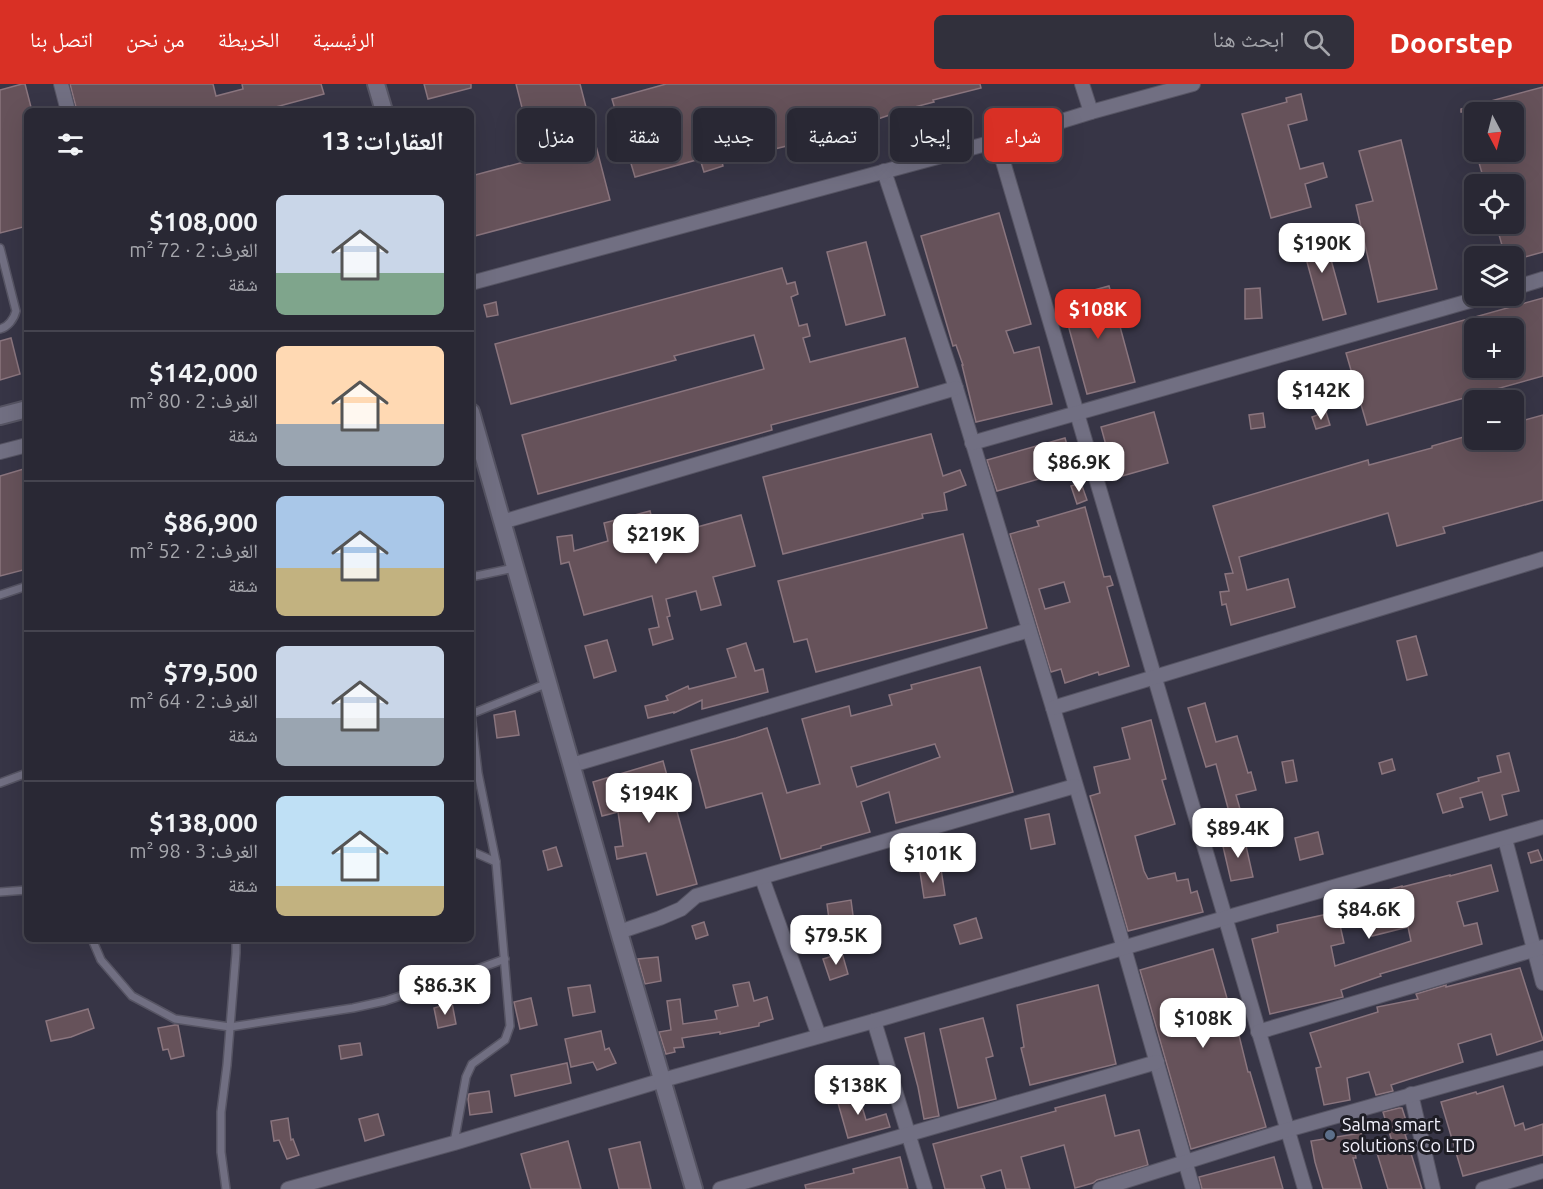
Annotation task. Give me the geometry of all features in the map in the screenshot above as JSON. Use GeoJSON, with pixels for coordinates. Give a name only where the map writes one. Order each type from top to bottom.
{"type":"FeatureCollection","features":[{"type":"Feature","properties":{"kind":"street"},"geometry":{"type":"LineString","coordinates":[[61,84],[67,108]]}},
{"type":"Feature","properties":{"kind":"street"},"geometry":{"type":"LineString","coordinates":[[376,84],[383,108]]}},
{"type":"Feature","properties":{"kind":"street"},"geometry":{"type":"LineString","coordinates":[[1082,84],[1091,112]]}},
{"type":"Feature","properties":{"kind":"street"},"geometry":{"type":"LineString","coordinates":[[1062,121],[1193,84]]}},
{"type":"Feature","properties":{"kind":"street"},"geometry":{"type":"LineString","coordinates":[[474,283],[984,144]]}},
{"type":"Feature","properties":{"kind":"street"},"geometry":{"type":"LineString","coordinates":[[1003,162],[1305,1189]]}},
{"type":"Feature","properties":{"kind":"street"},"geometry":{"type":"LineString","coordinates":[[884,171],[956,388],[1053,708],[1193,1189]]}},
{"type":"Feature","properties":{"kind":"street"},"geometry":{"type":"LineString","coordinates":[[1524,285],[1543,279]]}},
{"type":"Feature","properties":{"kind":"street"},"geometry":{"type":"LineString","coordinates":[[972,443],[1464,303]]}},
{"type":"Feature","properties":{"kind":"street"},"geometry":{"type":"LineString","coordinates":[[502,522],[956,388]]}},
{"type":"Feature","properties":{"kind":"street"},"geometry":{"type":"LineString","coordinates":[[0,416],[24,410]]}},
{"type":"Feature","properties":{"kind":"street"},"geometry":{"type":"LineString","coordinates":[[474,423],[694,1189]]}},
{"type":"Feature","properties":{"kind":"street"},"geometry":{"type":"LineString","coordinates":[[0,452],[24,446]]}},
{"type":"Feature","properties":{"kind":"street"},"geometry":{"type":"LineString","coordinates":[[1053,708],[1543,559]]}},
{"type":"Feature","properties":{"kind":"street"},"geometry":{"type":"LineString","coordinates":[[572,765],[1029,630]]}},
{"type":"Feature","properties":{"kind":"street"},"geometry":{"type":"LineString","coordinates":[[619,932],[681,909],[696,896],[1075,786]]}},
{"type":"Feature","properties":{"kind":"street"},"geometry":{"type":"LineString","coordinates":[[288,1189],[454,1143],[663,1080],[1543,827]]}},
{"type":"Feature","properties":{"kind":"street"},"geometry":{"type":"LineString","coordinates":[[1505,839],[1539,949],[1543,983]]}},
{"type":"Feature","properties":{"kind":"street"},"geometry":{"type":"LineString","coordinates":[[762,878],[819,1036]]}},
{"type":"Feature","properties":{"kind":"street"},"geometry":{"type":"LineString","coordinates":[[1258,1032],[1539,949]]}},
{"type":"Feature","properties":{"kind":"street"},"geometry":{"type":"LineString","coordinates":[[874,1021],[925,1189]]}},
{"type":"Feature","properties":{"kind":"street"},"geometry":{"type":"LineString","coordinates":[[1100,1189],[1287,1130],[1543,1058]]}},
{"type":"Feature","properties":{"kind":"street"},"geometry":{"type":"LineString","coordinates":[[720,1189],[1156,1062]]}},
{"type":"Feature","properties":{"kind":"street"},"geometry":{"type":"LineString","coordinates":[[1411,1094],[1433,1189]]}},
{"type":"Feature","properties":{"kind":"street"},"geometry":{"type":"LineString","coordinates":[[1483,1189],[1543,1171]]}},
{"type":"Feature","properties":{"kind":"lane"},"geometry":{"type":"LineString","coordinates":[[0,248],[16,311],[5,328],[0,329]]}},
{"type":"Feature","properties":{"kind":"lane"},"geometry":{"type":"LineString","coordinates":[[474,576],[516,567]]}},
{"type":"Feature","properties":{"kind":"lane"},"geometry":{"type":"LineString","coordinates":[[0,595],[24,587]]}},
{"type":"Feature","properties":{"kind":"lane"},"geometry":{"type":"LineString","coordinates":[[474,713],[548,683]]}},
{"type":"Feature","properties":{"kind":"lane"},"geometry":{"type":"LineString","coordinates":[[454,1143],[466,1077],[472,1064],[505,1040],[510,1026],[496,862],[478,773],[474,739]]}},
{"type":"Feature","properties":{"kind":"lane"},"geometry":{"type":"LineString","coordinates":[[0,783],[24,774]]}},
{"type":"Feature","properties":{"kind":"lane"},"geometry":{"type":"LineString","coordinates":[[474,852],[496,862]]}},
{"type":"Feature","properties":{"kind":"lane"},"geometry":{"type":"LineString","coordinates":[[0,892],[24,890]]}},
{"type":"Feature","properties":{"kind":"lane"},"geometry":{"type":"LineString","coordinates":[[93,942],[101,960],[132,996],[175,1019],[230,1027],[385,1001],[505,959]]}},
{"type":"Feature","properties":{"kind":"lane"},"geometry":{"type":"LineString","coordinates":[[226,1189],[221,1152],[221,1112],[236,942]]}},
{"type":"Feature","properties":{"kind":"building"},"geometry":{"type":"Polygon","coordinates":[[[25,84],[31,108],[24,108],[24,227],[0,233],[0,90],[25,84]]]}},
{"type":"Feature","properties":{"kind":"building"},"geometry":{"type":"Polygon","coordinates":[[[70,84],[213,84],[216,96],[243,89],[242,84],[321,84],[324,94],[272,108],[76,108],[70,84]]]}},
{"type":"Feature","properties":{"kind":"building"},"geometry":{"type":"Polygon","coordinates":[[[424,84],[471,84],[471,88],[428,99],[424,84]]]}},
{"type":"Feature","properties":{"kind":"building"},"geometry":{"type":"Polygon","coordinates":[[[516,84],[580,84],[586,108],[522,108],[516,84]]]}},
{"type":"Feature","properties":{"kind":"building"},"geometry":{"type":"Polygon","coordinates":[[[666,84],[980,84],[981,88],[911,108],[890,108],[890,115],[878,119],[878,108],[787,108],[787,146],[775,149],[775,108],[693,108],[693,161],[635,177],[631,162],[681,162],[681,108],[615,108],[612,99],[666,84]]]}},
{"type":"Feature","properties":{"kind":"building"},"geometry":{"type":"Polygon","coordinates":[[[1543,87],[1543,252],[1524,257],[1524,246],[1502,246],[1499,234],[1524,234],[1524,174],[1482,174],[1479,162],[1524,162],[1524,102],[1487,102],[1543,87]]]}},
{"type":"Feature","properties":{"kind":"building"},"geometry":{"type":"Polygon","coordinates":[[[1301,94],[1307,120],[1288,125],[1300,169],[1323,163],[1327,177],[1305,184],[1311,207],[1271,218],[1242,114],[1287,102],[1286,98],[1301,94]]]}},
{"type":"Feature","properties":{"kind":"building"},"geometry":{"type":"Polygon","coordinates":[[[1401,140],[1437,289],[1378,302],[1356,205],[1373,201],[1359,151],[1401,140]]]}},
{"type":"Feature","properties":{"kind":"building"},"geometry":{"type":"Polygon","coordinates":[[[595,142],[610,200],[474,236],[474,175],[524,162],[595,162],[595,142]]]}},
{"type":"Feature","properties":{"kind":"building"},"geometry":{"type":"Polygon","coordinates":[[[701,162],[722,162],[723,166],[704,172],[701,162]]]}},
{"type":"Feature","properties":{"kind":"building"},"geometry":{"type":"Polygon","coordinates":[[[999,213],[1031,324],[1006,331],[1014,353],[1039,347],[1052,404],[976,422],[963,365],[956,345],[953,346],[921,236],[999,213]]]}},
{"type":"Feature","properties":{"kind":"building"},"geometry":{"type":"Polygon","coordinates":[[[1322,227],[1346,314],[1323,320],[1299,233],[1322,227]]]}},
{"type":"Feature","properties":{"kind":"building"},"geometry":{"type":"Polygon","coordinates":[[[866,242],[885,315],[846,325],[827,252],[866,242]]]}},
{"type":"Feature","properties":{"kind":"building"},"geometry":{"type":"Polygon","coordinates":[[[782,268],[787,284],[795,282],[798,294],[791,297],[799,326],[807,324],[810,336],[803,338],[810,362],[905,338],[918,387],[771,425],[772,430],[538,494],[522,435],[764,369],[754,335],[674,356],[676,360],[511,404],[495,344],[782,268]]]}},
{"type":"Feature","properties":{"kind":"building"},"geometry":{"type":"Polygon","coordinates":[[[1109,286],[1135,382],[1087,394],[1061,299],[1109,286]]]}},
{"type":"Feature","properties":{"kind":"building"},"geometry":{"type":"Polygon","coordinates":[[[1260,288],[1262,318],[1245,319],[1245,289],[1260,288]]]}},
{"type":"Feature","properties":{"kind":"building"},"geometry":{"type":"Polygon","coordinates":[[[1543,298],[1543,376],[1493,390],[1464,390],[1464,398],[1367,425],[1346,353],[1464,320],[1464,378],[1524,378],[1524,318],[1471,318],[1514,306],[1524,306],[1524,303],[1543,298]]]}},
{"type":"Feature","properties":{"kind":"building"},"geometry":{"type":"Polygon","coordinates":[[[496,302],[498,315],[487,317],[484,305],[496,302]]]}},
{"type":"Feature","properties":{"kind":"building"},"geometry":{"type":"Polygon","coordinates":[[[11,338],[20,374],[0,380],[0,341],[11,338]]]}},
{"type":"Feature","properties":{"kind":"building"},"geometry":{"type":"Polygon","coordinates":[[[1154,412],[1168,463],[1115,478],[1101,427],[1154,412]]]}},
{"type":"Feature","properties":{"kind":"building"},"geometry":{"type":"Polygon","coordinates":[[[1326,412],[1330,425],[1316,429],[1312,417],[1326,412]]]}},
{"type":"Feature","properties":{"kind":"building"},"geometry":{"type":"Polygon","coordinates":[[[1263,413],[1265,427],[1251,429],[1249,415],[1263,413]]]}},
{"type":"Feature","properties":{"kind":"building"},"geometry":{"type":"Polygon","coordinates":[[[1543,415],[1543,500],[1443,527],[1445,533],[1397,546],[1388,513],[1239,557],[1247,590],[1288,579],[1295,607],[1231,625],[1226,604],[1222,605],[1220,592],[1229,591],[1225,574],[1233,573],[1213,506],[1368,460],[1369,465],[1464,437],[1464,450],[1524,450],[1524,420],[1543,415]]]}},
{"type":"Feature","properties":{"kind":"building"},"geometry":{"type":"Polygon","coordinates":[[[931,434],[943,476],[960,470],[966,485],[944,493],[947,510],[922,514],[923,518],[783,554],[763,477],[931,434]]]}},
{"type":"Feature","properties":{"kind":"building"},"geometry":{"type":"Polygon","coordinates":[[[1065,438],[1074,469],[997,491],[987,460],[1065,438]]]}},
{"type":"Feature","properties":{"kind":"building"},"geometry":{"type":"Polygon","coordinates":[[[24,469],[24,570],[0,576],[0,476],[24,469]]]}},
{"type":"Feature","properties":{"kind":"building"},"geometry":{"type":"Polygon","coordinates":[[[1081,483],[1087,500],[1077,504],[1071,486],[1081,483]]]}},
{"type":"Feature","properties":{"kind":"building"},"geometry":{"type":"Polygon","coordinates":[[[1085,507],[1104,577],[1110,576],[1113,585],[1107,587],[1129,666],[1099,675],[1098,672],[1065,683],[1061,669],[1051,672],[1010,534],[1039,526],[1037,521],[1085,507]],[[1064,582],[1039,589],[1045,609],[1070,602],[1064,582]]]}},
{"type":"Feature","properties":{"kind":"building"},"geometry":{"type":"Polygon","coordinates":[[[650,511],[657,538],[741,515],[755,566],[713,577],[721,605],[701,610],[696,591],[666,599],[670,616],[667,617],[673,639],[653,645],[649,629],[659,627],[652,596],[584,615],[569,562],[561,564],[557,537],[572,535],[574,551],[608,541],[604,523],[650,511]]]}},
{"type":"Feature","properties":{"kind":"building"},"geometry":{"type":"Polygon","coordinates":[[[963,534],[987,628],[816,672],[807,639],[794,642],[778,581],[963,534]]]}},
{"type":"Feature","properties":{"kind":"building"},"geometry":{"type":"Polygon","coordinates":[[[1416,636],[1427,675],[1407,680],[1397,641],[1416,636]]]}},
{"type":"Feature","properties":{"kind":"building"},"geometry":{"type":"Polygon","coordinates":[[[607,640],[616,671],[594,678],[585,646],[607,640]]]}},
{"type":"Feature","properties":{"kind":"building"},"geometry":{"type":"Polygon","coordinates":[[[746,643],[755,671],[763,669],[768,692],[702,709],[702,700],[674,713],[648,718],[645,706],[668,700],[666,696],[688,686],[689,689],[736,677],[727,649],[746,643]]]}},
{"type":"Feature","properties":{"kind":"building"},"geometry":{"type":"Polygon","coordinates":[[[980,667],[1013,792],[896,823],[889,792],[861,802],[870,832],[781,859],[762,793],[706,808],[691,750],[767,728],[787,793],[820,784],[802,719],[849,706],[851,716],[892,705],[889,695],[912,689],[911,685],[980,667]],[[935,744],[851,767],[857,787],[940,757],[935,744]]]}},
{"type":"Feature","properties":{"kind":"building"},"geometry":{"type":"Polygon","coordinates":[[[1205,703],[1216,742],[1237,736],[1248,773],[1251,772],[1256,790],[1236,795],[1242,816],[1231,819],[1216,764],[1206,767],[1188,708],[1205,703]]]}},
{"type":"Feature","properties":{"kind":"building"},"geometry":{"type":"Polygon","coordinates":[[[515,711],[519,735],[497,738],[494,715],[515,711]]]}},
{"type":"Feature","properties":{"kind":"building"},"geometry":{"type":"Polygon","coordinates":[[[1151,720],[1166,779],[1162,780],[1175,824],[1135,836],[1144,871],[1148,879],[1175,873],[1177,881],[1188,879],[1191,893],[1197,891],[1203,912],[1128,931],[1090,796],[1100,793],[1094,767],[1130,759],[1122,728],[1151,720]]]}},
{"type":"Feature","properties":{"kind":"building"},"geometry":{"type":"Polygon","coordinates":[[[1509,753],[1519,791],[1502,795],[1507,815],[1490,820],[1482,792],[1460,798],[1463,807],[1443,813],[1437,794],[1479,781],[1478,778],[1501,772],[1497,756],[1509,753]]]}},
{"type":"Feature","properties":{"kind":"building"},"geometry":{"type":"Polygon","coordinates":[[[1392,759],[1395,770],[1382,774],[1379,763],[1392,759]]]}},
{"type":"Feature","properties":{"kind":"building"},"geometry":{"type":"Polygon","coordinates":[[[1293,760],[1297,781],[1286,783],[1282,762],[1293,760]]]}},
{"type":"Feature","properties":{"kind":"building"},"geometry":{"type":"Polygon","coordinates":[[[663,761],[697,884],[657,895],[646,853],[617,859],[615,847],[623,846],[618,812],[602,816],[593,782],[663,761]]]}},
{"type":"Feature","properties":{"kind":"building"},"geometry":{"type":"Polygon","coordinates":[[[1049,814],[1055,844],[1031,849],[1025,819],[1049,814]]]}},
{"type":"Feature","properties":{"kind":"building"},"geometry":{"type":"Polygon","coordinates":[[[1318,832],[1323,854],[1300,860],[1295,838],[1318,832]]]}},
{"type":"Feature","properties":{"kind":"building"},"geometry":{"type":"Polygon","coordinates":[[[1244,837],[1253,877],[1231,881],[1222,842],[1244,837]]]}},
{"type":"Feature","properties":{"kind":"building"},"geometry":{"type":"Polygon","coordinates":[[[556,847],[562,866],[548,870],[543,851],[556,847]]]}},
{"type":"Feature","properties":{"kind":"building"},"geometry":{"type":"Polygon","coordinates":[[[1538,850],[1542,860],[1531,863],[1528,853],[1538,850]]]}},
{"type":"Feature","properties":{"kind":"building"},"geometry":{"type":"Polygon","coordinates":[[[1491,865],[1498,891],[1457,902],[1464,926],[1477,923],[1482,944],[1380,974],[1381,976],[1341,990],[1343,997],[1270,1014],[1252,939],[1278,932],[1277,925],[1337,912],[1344,943],[1331,946],[1335,966],[1411,941],[1408,927],[1372,936],[1360,898],[1491,865]]]}},
{"type":"Feature","properties":{"kind":"building"},"geometry":{"type":"Polygon","coordinates":[[[941,869],[945,895],[924,898],[920,872],[941,869]]]}},
{"type":"Feature","properties":{"kind":"building"},"geometry":{"type":"Polygon","coordinates":[[[851,900],[854,923],[830,927],[827,904],[851,900]]]}},
{"type":"Feature","properties":{"kind":"building"},"geometry":{"type":"Polygon","coordinates":[[[976,918],[982,938],[960,944],[954,925],[976,918]]]}},
{"type":"Feature","properties":{"kind":"building"},"geometry":{"type":"Polygon","coordinates":[[[704,922],[708,935],[696,939],[692,926],[704,922]]]}},
{"type":"Feature","properties":{"kind":"building"},"geometry":{"type":"Polygon","coordinates":[[[1213,949],[1266,1127],[1191,1149],[1140,970],[1213,949]]]}},
{"type":"Feature","properties":{"kind":"building"},"geometry":{"type":"Polygon","coordinates":[[[842,953],[848,974],[830,980],[823,959],[842,953]]]}},
{"type":"Feature","properties":{"kind":"building"},"geometry":{"type":"Polygon","coordinates":[[[658,957],[661,981],[645,984],[638,959],[658,957]]]}},
{"type":"Feature","properties":{"kind":"building"},"geometry":{"type":"Polygon","coordinates":[[[1520,968],[1543,1040],[1497,1055],[1491,1034],[1458,1044],[1463,1062],[1391,1085],[1393,1091],[1376,1095],[1369,1072],[1347,1078],[1350,1100],[1324,1105],[1316,1068],[1321,1067],[1310,1033],[1378,1012],[1377,1007],[1418,999],[1416,994],[1520,968]]]}},
{"type":"Feature","properties":{"kind":"building"},"geometry":{"type":"Polygon","coordinates":[[[749,982],[754,1001],[767,997],[773,1019],[759,1023],[759,1026],[720,1034],[720,1032],[682,1038],[684,1047],[674,1048],[675,1052],[666,1054],[659,1032],[671,1030],[667,1001],[680,999],[683,1024],[717,1019],[715,1011],[738,1006],[733,985],[749,982]]]}},
{"type":"Feature","properties":{"kind":"building"},"geometry":{"type":"Polygon","coordinates":[[[590,985],[595,1012],[573,1016],[568,988],[590,985]]]}},
{"type":"Feature","properties":{"kind":"building"},"geometry":{"type":"Polygon","coordinates":[[[1098,985],[1116,1064],[1030,1085],[1021,1048],[1024,1047],[1017,1005],[1098,985]]]}},
{"type":"Feature","properties":{"kind":"building"},"geometry":{"type":"Polygon","coordinates":[[[531,998],[537,1025],[520,1029],[514,1002],[531,998]]]}},
{"type":"Feature","properties":{"kind":"building"},"geometry":{"type":"Polygon","coordinates":[[[452,1003],[456,1024],[438,1028],[434,1008],[452,1003]]]}},
{"type":"Feature","properties":{"kind":"building"},"geometry":{"type":"Polygon","coordinates":[[[88,1009],[94,1028],[71,1037],[51,1041],[46,1021],[88,1009]]]}},
{"type":"Feature","properties":{"kind":"building"},"geometry":{"type":"Polygon","coordinates":[[[983,1018],[993,1056],[986,1058],[996,1099],[958,1108],[940,1029],[983,1018]]]}},
{"type":"Feature","properties":{"kind":"building"},"geometry":{"type":"Polygon","coordinates":[[[178,1025],[184,1056],[171,1059],[168,1049],[163,1050],[158,1028],[178,1025]]]}},
{"type":"Feature","properties":{"kind":"building"},"geometry":{"type":"Polygon","coordinates":[[[601,1031],[605,1050],[609,1048],[616,1063],[597,1070],[593,1062],[571,1067],[565,1039],[601,1031]]]}},
{"type":"Feature","properties":{"kind":"building"},"geometry":{"type":"Polygon","coordinates":[[[924,1033],[939,1116],[924,1119],[905,1038],[924,1033]]]}},
{"type":"Feature","properties":{"kind":"building"},"geometry":{"type":"Polygon","coordinates":[[[360,1043],[362,1055],[341,1059],[339,1046],[360,1043]]]}},
{"type":"Feature","properties":{"kind":"building"},"geometry":{"type":"Polygon","coordinates":[[[567,1063],[571,1083],[515,1096],[511,1075],[567,1063]]]}},
{"type":"Feature","properties":{"kind":"building"},"geometry":{"type":"Polygon","coordinates":[[[1503,1086],[1515,1126],[1523,1123],[1525,1130],[1543,1124],[1543,1155],[1463,1176],[1441,1102],[1503,1086]]]}},
{"type":"Feature","properties":{"kind":"building"},"geometry":{"type":"Polygon","coordinates":[[[857,1090],[866,1120],[886,1114],[890,1127],[848,1138],[836,1096],[857,1090]]]}},
{"type":"Feature","properties":{"kind":"building"},"geometry":{"type":"Polygon","coordinates":[[[489,1091],[492,1112],[470,1115],[469,1094],[489,1091]]]}},
{"type":"Feature","properties":{"kind":"building"},"geometry":{"type":"Polygon","coordinates":[[[1105,1095],[1115,1136],[1139,1130],[1148,1165],[1075,1188],[1064,1145],[1021,1157],[1030,1189],[1006,1189],[1001,1170],[981,1176],[985,1189],[945,1189],[933,1144],[1056,1111],[1055,1108],[1105,1095]]]}},
{"type":"Feature","properties":{"kind":"building"},"geometry":{"type":"Polygon","coordinates":[[[1402,1108],[1410,1133],[1405,1134],[1422,1189],[1388,1189],[1377,1153],[1394,1148],[1383,1112],[1402,1108]]]}},
{"type":"Feature","properties":{"kind":"building"},"geometry":{"type":"Polygon","coordinates":[[[378,1114],[384,1135],[365,1141],[359,1119],[378,1114]]]}},
{"type":"Feature","properties":{"kind":"building"},"geometry":{"type":"Polygon","coordinates":[[[288,1118],[291,1140],[293,1139],[299,1155],[287,1159],[279,1140],[274,1141],[271,1121],[288,1118]]]}},
{"type":"Feature","properties":{"kind":"building"},"geometry":{"type":"Polygon","coordinates":[[[1361,1133],[1366,1147],[1355,1151],[1356,1158],[1353,1158],[1362,1189],[1323,1189],[1311,1141],[1361,1133]]]}},
{"type":"Feature","properties":{"kind":"building"},"geometry":{"type":"Polygon","coordinates":[[[568,1141],[581,1189],[531,1189],[521,1154],[568,1141]]]}},
{"type":"Feature","properties":{"kind":"building"},"geometry":{"type":"Polygon","coordinates":[[[640,1142],[651,1189],[619,1189],[609,1149],[640,1142]]]}},
{"type":"Feature","properties":{"kind":"building"},"geometry":{"type":"Polygon","coordinates":[[[900,1157],[908,1189],[806,1189],[805,1185],[854,1173],[853,1169],[900,1157]]]}},
{"type":"Feature","properties":{"kind":"building"},"geometry":{"type":"Polygon","coordinates":[[[1274,1157],[1283,1189],[1202,1189],[1199,1177],[1274,1157]]]}},
{"type":"Feature","properties":{"kind":"place","name":"Salma smart solutions Co LTD"},"geometry":{"type":"Point","coordinates":[1330,1135]}}]}
